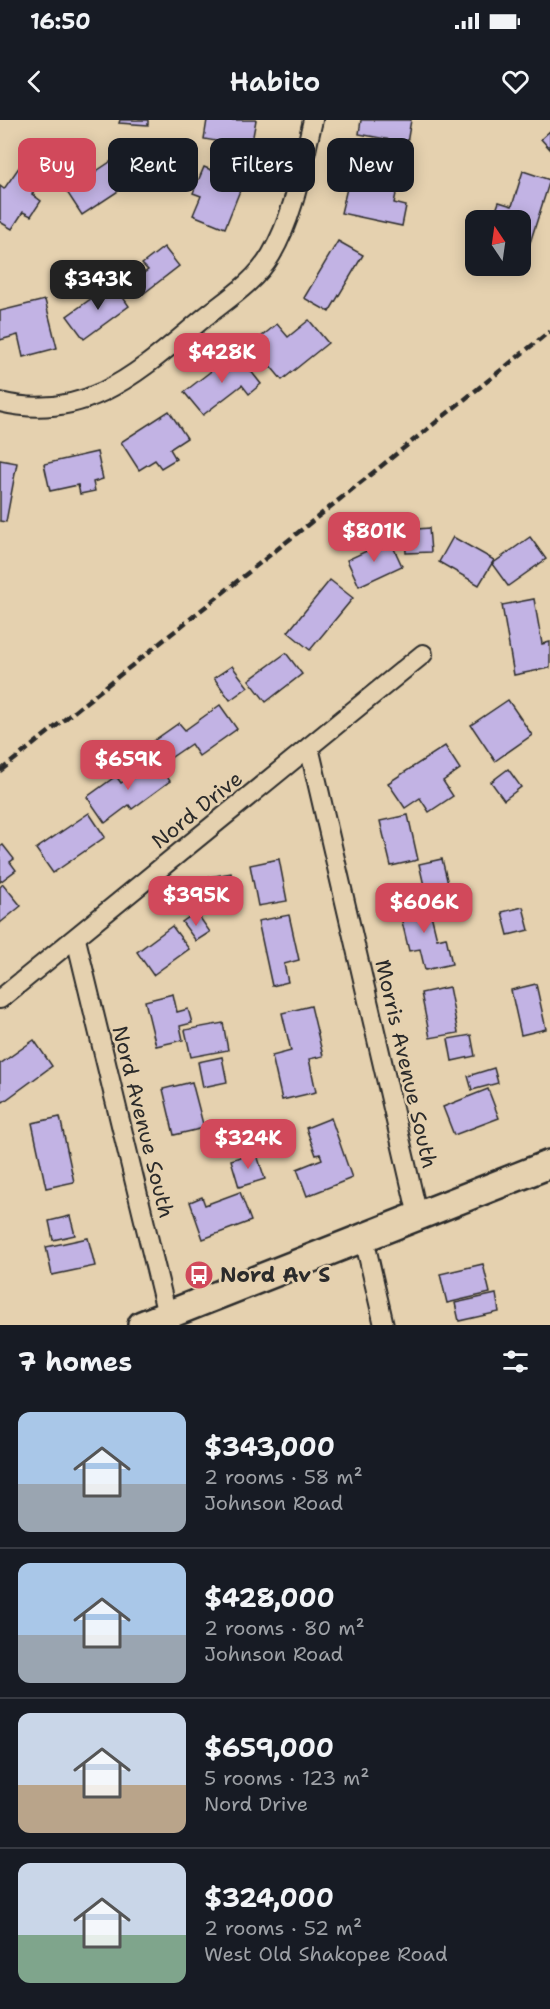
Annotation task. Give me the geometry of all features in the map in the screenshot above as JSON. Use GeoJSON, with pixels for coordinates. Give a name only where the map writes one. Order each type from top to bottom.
{"type":"FeatureCollection","features":[{"type":"Feature","properties":{"kind":"main road"},"geometry":{"type":"LineString","coordinates":[[142,1325],[550,1164]]}},
{"type":"Feature","properties":{"kind":"street"},"geometry":{"type":"LineString","coordinates":[[0,402],[18,406],[56,407],[94,397],[129,379],[250,281],[270,257],[285,229],[313,120]]}},
{"type":"Feature","properties":{"kind":"street","name":"Nord Drive"},"geometry":{"type":"LineString","coordinates":[[0,999],[423,654]]}},
{"type":"Feature","properties":{"kind":"street","name":"Morris Avenue South"},"geometry":{"type":"LineString","coordinates":[[309,747],[418,1216]]}},
{"type":"Feature","properties":{"kind":"street","name":"Nord Avenue South"},"geometry":{"type":"LineString","coordinates":[[76,939],[167,1315]]}},
{"type":"Feature","properties":{"kind":"street"},"geometry":{"type":"LineString","coordinates":[[364,1238],[384,1325]]}},
{"type":"Feature","properties":{"kind":"building"},"geometry":{"type":"Polygon","coordinates":[[[120,120],[148,120],[148,125],[119,123],[120,120]]]}},
{"type":"Feature","properties":{"kind":"building"},"geometry":{"type":"Polygon","coordinates":[[[207,120],[256,120],[253,138],[204,139],[207,120]]]}},
{"type":"Feature","properties":{"kind":"building"},"geometry":{"type":"Polygon","coordinates":[[[361,120],[411,120],[408,138],[380,138],[359,134],[361,120]]]}},
{"type":"Feature","properties":{"kind":"building"},"geometry":{"type":"Polygon","coordinates":[[[550,131],[550,149],[541,139],[550,131]]]}},
{"type":"Feature","properties":{"kind":"building"},"geometry":{"type":"Polygon","coordinates":[[[108,163],[108,192],[117,192],[82,215],[67,192],[96,192],[96,171],[108,163]]]}},
{"type":"Feature","properties":{"kind":"building"},"geometry":{"type":"Polygon","coordinates":[[[204,167],[210,169],[210,192],[239,192],[225,228],[193,215],[201,196],[193,193],[198,192],[198,181],[204,167]]]}},
{"type":"Feature","properties":{"kind":"building"},"geometry":{"type":"Polygon","coordinates":[[[18,169],[18,192],[33,192],[32,194],[41,201],[31,216],[23,212],[12,229],[0,222],[0,186],[4,189],[18,169]]]}},
{"type":"Feature","properties":{"kind":"building"},"geometry":{"type":"Polygon","coordinates":[[[523,171],[550,180],[531,240],[531,210],[496,210],[499,202],[512,206],[523,171]]]}},
{"type":"Feature","properties":{"kind":"building"},"geometry":{"type":"Polygon","coordinates":[[[346,192],[396,192],[394,203],[406,206],[402,226],[341,213],[346,192]]]}},
{"type":"Feature","properties":{"kind":"building"},"geometry":{"type":"Polygon","coordinates":[[[338,241],[363,255],[329,312],[304,298],[338,241]]]}},
{"type":"Feature","properties":{"kind":"building"},"geometry":{"type":"Polygon","coordinates":[[[164,247],[179,266],[143,294],[133,281],[148,270],[142,264],[164,247]]]}},
{"type":"Feature","properties":{"kind":"building"},"geometry":{"type":"Polygon","coordinates":[[[113,283],[129,306],[84,339],[67,316],[113,283]]]}},
{"type":"Feature","properties":{"kind":"building"},"geometry":{"type":"Polygon","coordinates":[[[45,300],[57,348],[23,357],[18,335],[0,340],[0,311],[45,300]]]}},
{"type":"Feature","properties":{"kind":"building"},"geometry":{"type":"Polygon","coordinates":[[[309,320],[328,343],[282,380],[252,344],[277,324],[288,337],[309,320]]]}},
{"type":"Feature","properties":{"kind":"building"},"geometry":{"type":"Polygon","coordinates":[[[236,352],[261,384],[249,394],[242,385],[203,415],[184,392],[236,352]]]}},
{"type":"Feature","properties":{"kind":"building"},"geometry":{"type":"Polygon","coordinates":[[[169,411],[187,438],[170,449],[176,459],[161,468],[155,460],[139,470],[121,442],[169,411]]]}},
{"type":"Feature","properties":{"kind":"building"},"geometry":{"type":"Polygon","coordinates":[[[97,452],[103,479],[93,482],[95,491],[80,494],[78,485],[50,491],[44,464],[97,452]]]}},
{"type":"Feature","properties":{"kind":"building"},"geometry":{"type":"Polygon","coordinates":[[[0,460],[17,463],[6,522],[0,521],[0,460]]]}},
{"type":"Feature","properties":{"kind":"building"},"geometry":{"type":"Polygon","coordinates":[[[429,528],[431,552],[406,553],[405,530],[429,528]]]}},
{"type":"Feature","properties":{"kind":"building"},"geometry":{"type":"Polygon","coordinates":[[[453,537],[494,560],[479,585],[439,562],[453,537]]]}},
{"type":"Feature","properties":{"kind":"building"},"geometry":{"type":"Polygon","coordinates":[[[530,537],[546,559],[508,586],[492,564],[530,537]]]}},
{"type":"Feature","properties":{"kind":"building"},"geometry":{"type":"Polygon","coordinates":[[[390,540],[402,566],[359,586],[347,560],[390,540]]]}},
{"type":"Feature","properties":{"kind":"building"},"geometry":{"type":"Polygon","coordinates":[[[330,580],[353,598],[310,650],[288,632],[330,580]]]}},
{"type":"Feature","properties":{"kind":"building"},"geometry":{"type":"Polygon","coordinates":[[[534,599],[542,644],[550,642],[550,668],[514,675],[502,605],[534,599]]]}},
{"type":"Feature","properties":{"kind":"building"},"geometry":{"type":"Polygon","coordinates":[[[286,653],[302,674],[266,702],[249,680],[286,653]]]}},
{"type":"Feature","properties":{"kind":"building"},"geometry":{"type":"Polygon","coordinates":[[[232,666],[248,687],[230,700],[214,678],[232,666]]]}},
{"type":"Feature","properties":{"kind":"building"},"geometry":{"type":"Polygon","coordinates":[[[508,700],[532,735],[495,761],[471,725],[508,700]]]}},
{"type":"Feature","properties":{"kind":"building"},"geometry":{"type":"Polygon","coordinates":[[[220,705],[237,729],[199,756],[191,744],[166,761],[152,742],[179,723],[185,730],[220,705]]]}},
{"type":"Feature","properties":{"kind":"building"},"geometry":{"type":"Polygon","coordinates":[[[445,746],[460,769],[443,781],[453,796],[429,812],[420,798],[405,808],[388,783],[445,746]]]}},
{"type":"Feature","properties":{"kind":"building"},"geometry":{"type":"Polygon","coordinates":[[[154,759],[170,781],[132,809],[129,805],[105,823],[87,797],[116,776],[121,783],[154,759]]]}},
{"type":"Feature","properties":{"kind":"building"},"geometry":{"type":"Polygon","coordinates":[[[508,769],[521,787],[504,800],[491,782],[508,769]]]}},
{"type":"Feature","properties":{"kind":"building"},"geometry":{"type":"Polygon","coordinates":[[[89,813],[105,837],[53,873],[36,849],[89,813]]]}},
{"type":"Feature","properties":{"kind":"building"},"geometry":{"type":"Polygon","coordinates":[[[408,815],[418,860],[391,866],[380,821],[408,815]]]}},
{"type":"Feature","properties":{"kind":"building"},"geometry":{"type":"Polygon","coordinates":[[[3,845],[14,859],[10,862],[16,870],[0,882],[0,847],[3,845]]]}},
{"type":"Feature","properties":{"kind":"building"},"geometry":{"type":"Polygon","coordinates":[[[279,859],[287,901],[258,906],[250,865],[279,859]]]}},
{"type":"Feature","properties":{"kind":"building"},"geometry":{"type":"Polygon","coordinates":[[[442,859],[448,884],[425,890],[419,864],[442,859]]]}},
{"type":"Feature","properties":{"kind":"building"},"geometry":{"type":"Polygon","coordinates":[[[231,873],[236,898],[213,902],[209,877],[231,873]]]}},
{"type":"Feature","properties":{"kind":"building"},"geometry":{"type":"Polygon","coordinates":[[[3,884],[21,906],[0,923],[0,887],[3,884]]]}},
{"type":"Feature","properties":{"kind":"building"},"geometry":{"type":"Polygon","coordinates":[[[427,898],[437,939],[446,937],[452,964],[425,970],[420,949],[409,951],[398,905],[427,898]]]}},
{"type":"Feature","properties":{"kind":"building"},"geometry":{"type":"Polygon","coordinates":[[[523,907],[529,930],[508,935],[502,912],[523,907]]]}},
{"type":"Feature","properties":{"kind":"building"},"geometry":{"type":"Polygon","coordinates":[[[196,912],[210,932],[196,941],[182,922],[196,912]]]}},
{"type":"Feature","properties":{"kind":"building"},"geometry":{"type":"Polygon","coordinates":[[[289,915],[299,960],[284,964],[288,982],[272,986],[258,921],[289,915]]]}},
{"type":"Feature","properties":{"kind":"building"},"geometry":{"type":"Polygon","coordinates":[[[172,926],[189,949],[153,975],[137,952],[172,926]]]}},
{"type":"Feature","properties":{"kind":"building"},"geometry":{"type":"Polygon","coordinates":[[[536,984],[546,1029],[521,1035],[511,990],[536,984]]]}},
{"type":"Feature","properties":{"kind":"building"},"geometry":{"type":"Polygon","coordinates":[[[449,987],[458,1033],[430,1038],[421,993],[449,987]]]}},
{"type":"Feature","properties":{"kind":"building"},"geometry":{"type":"Polygon","coordinates":[[[173,994],[177,1012],[188,1009],[192,1023],[180,1026],[183,1040],[156,1046],[145,1001],[173,994]]]}},
{"type":"Feature","properties":{"kind":"building"},"geometry":{"type":"Polygon","coordinates":[[[311,1006],[323,1056],[309,1059],[316,1092],[282,1100],[272,1056],[291,1051],[282,1013],[311,1006]]]}},
{"type":"Feature","properties":{"kind":"building"},"geometry":{"type":"Polygon","coordinates":[[[223,1023],[228,1050],[191,1057],[185,1030],[223,1023]]]}},
{"type":"Feature","properties":{"kind":"building"},"geometry":{"type":"Polygon","coordinates":[[[471,1035],[475,1056],[452,1061],[448,1039],[471,1035]]]}},
{"type":"Feature","properties":{"kind":"building"},"geometry":{"type":"Polygon","coordinates":[[[34,1040],[52,1066],[3,1102],[0,1098],[0,1064],[34,1040]]]}},
{"type":"Feature","properties":{"kind":"building"},"geometry":{"type":"Polygon","coordinates":[[[222,1057],[227,1082],[203,1087],[198,1062],[222,1057]]]}},
{"type":"Feature","properties":{"kind":"building"},"geometry":{"type":"Polygon","coordinates":[[[494,1068],[498,1083],[472,1090],[468,1076],[494,1068]]]}},
{"type":"Feature","properties":{"kind":"building"},"geometry":{"type":"Polygon","coordinates":[[[192,1082],[204,1128],[174,1135],[163,1089],[192,1082]]]}},
{"type":"Feature","properties":{"kind":"building"},"geometry":{"type":"Polygon","coordinates":[[[488,1089],[499,1118],[454,1135],[443,1107],[488,1089]]]}},
{"type":"Feature","properties":{"kind":"building"},"geometry":{"type":"Polygon","coordinates":[[[60,1117],[74,1182],[46,1188],[32,1123],[60,1117]]]}},
{"type":"Feature","properties":{"kind":"building"},"geometry":{"type":"Polygon","coordinates":[[[331,1118],[352,1178],[307,1196],[297,1169],[322,1159],[320,1154],[316,1155],[306,1128],[331,1118]]]}},
{"type":"Feature","properties":{"kind":"building"},"geometry":{"type":"Polygon","coordinates":[[[256,1152],[265,1179],[239,1187],[231,1160],[256,1152]]]}},
{"type":"Feature","properties":{"kind":"building"},"geometry":{"type":"Polygon","coordinates":[[[240,1192],[251,1221],[203,1239],[190,1202],[202,1197],[205,1205],[240,1192]]]}},
{"type":"Feature","properties":{"kind":"building"},"geometry":{"type":"Polygon","coordinates":[[[70,1216],[75,1235],[53,1240],[49,1221],[70,1216]]]}},
{"type":"Feature","properties":{"kind":"building"},"geometry":{"type":"Polygon","coordinates":[[[88,1238],[95,1266],[52,1275],[46,1247],[88,1238]]]}},
{"type":"Feature","properties":{"kind":"building"},"geometry":{"type":"Polygon","coordinates":[[[483,1264],[490,1293],[447,1303],[440,1274],[483,1264]]]}},
{"type":"Feature","properties":{"kind":"building"},"geometry":{"type":"Polygon","coordinates":[[[496,1294],[499,1312],[459,1321],[455,1303],[496,1294]]]}},
{"type":"Feature","properties":{"kind":"railway"},"geometry":{"type":"LineString","coordinates":[[0,771],[550,331]]}},
{"type":"Feature","properties":{"kind":"place","name":"Nord Av S"},"geometry":{"type":"Point","coordinates":[199,1275]}}]}
